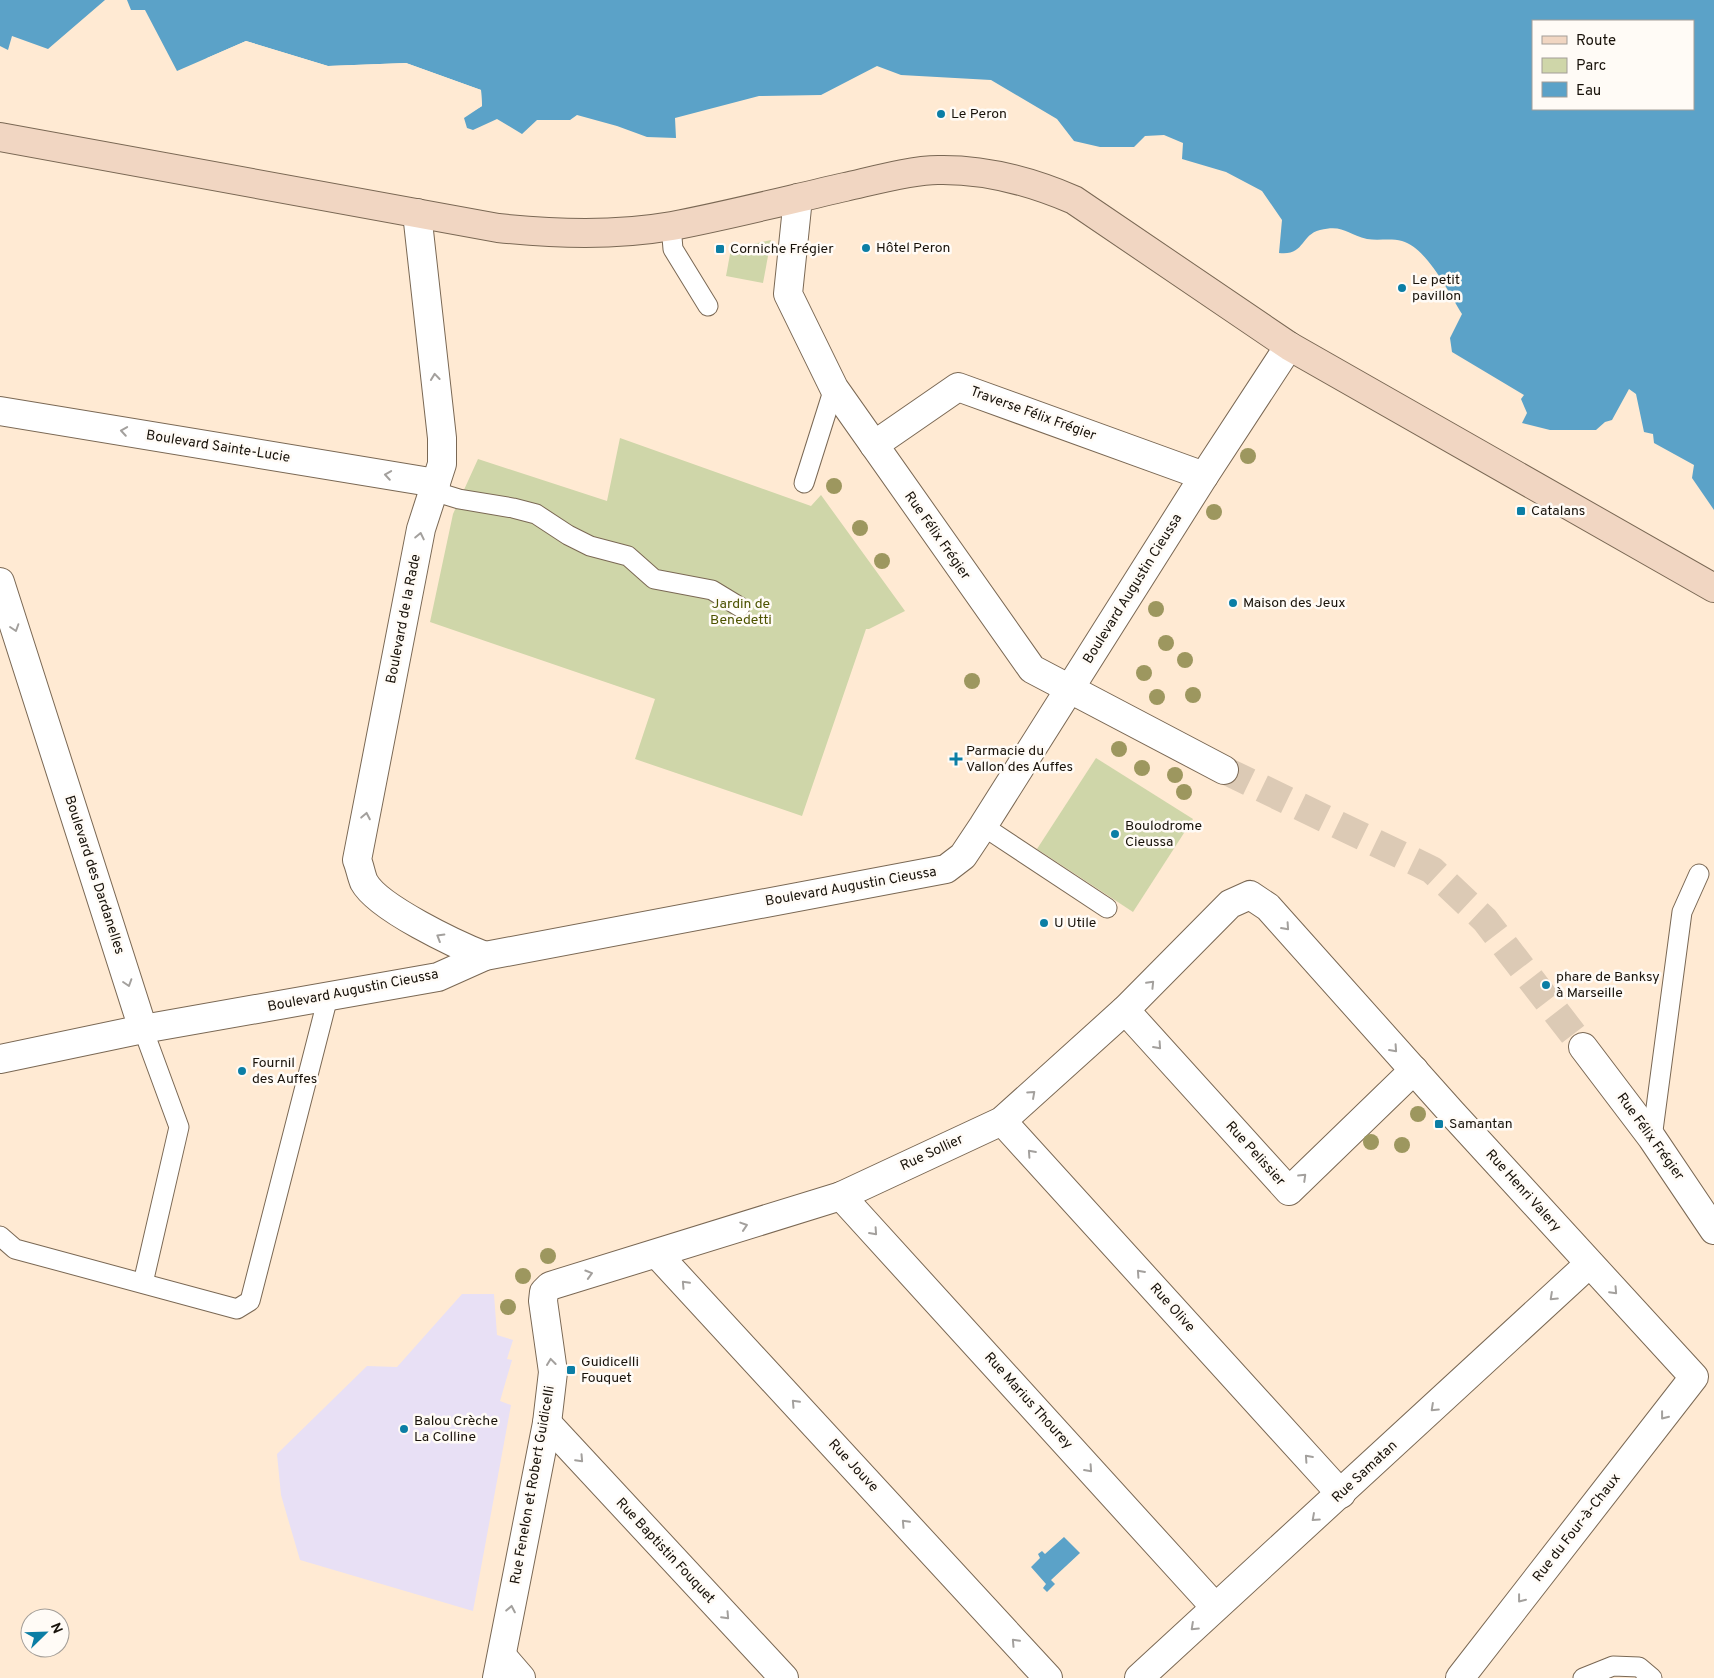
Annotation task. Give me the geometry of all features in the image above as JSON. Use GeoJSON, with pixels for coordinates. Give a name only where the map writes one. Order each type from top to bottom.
{"type":"FeatureCollection","features":[{"type":"Feature","properties":{"kind":"main road"},"geometry":{"type":"LineString","coordinates":[[0,137],[417,214],[540,233],[598,235],[670,226],[870,181],[937,170],[1001,175],[1038,184],[1074,200],[1289,346],[1714,588]]}},
{"type":"Feature","properties":{"kind":"street","name":"Rue Félix Frégier"},"geometry":{"type":"LineString","coordinates":[[798,198],[788,294],[834,388],[1032,669],[1224,770]]}},
{"type":"Feature","properties":{"kind":"street","name":"Boulevard de la Rade"},"geometry":{"type":"LineString","coordinates":[[417,214],[442,438],[442,464],[421,529],[357,860],[365,883],[376,895],[450,943],[485,956]]}},
{"type":"Feature","properties":{"kind":"street","name":"Boulevard Augustin Cieussa"},"geometry":{"type":"LineString","coordinates":[[143,1029],[438,978],[485,956],[946,869],[963,856],[983,826],[1204,476],[1289,346]]}},
{"type":"Feature","properties":{"kind":"street","name":"Traverse Félix Frégier"},"geometry":{"type":"LineString","coordinates":[[874,445],[958,387],[1204,476]]}},
{"type":"Feature","properties":{"kind":"street","name":"Boulevard Sainte-Lucie"},"geometry":{"type":"LineString","coordinates":[[0,411],[434,487]]}},
{"type":"Feature","properties":{"kind":"street","name":"Boulevard des Dardanelles"},"geometry":{"type":"LineString","coordinates":[[0,582],[143,1029]]}},
{"type":"Feature","properties":{"kind":"street","name":"Rue Sollier"},"geometry":{"type":"LineString","coordinates":[[544,1292],[550,1286],[841,1196],[1002,1121],[1125,1010],[1230,904],[1250,895]]}},
{"type":"Feature","properties":{"kind":"street","name":"Rue Henri Valery"},"geometry":{"type":"LineString","coordinates":[[1250,895],[1268,907],[1589,1264],[1694,1377]]}},
{"type":"Feature","properties":{"kind":"street","name":"Rue Pelissier"},"geometry":{"type":"LineString","coordinates":[[1125,1010],[1289,1191],[1414,1070]]}},
{"type":"Feature","properties":{"kind":"street"},"geometry":{"type":"LineString","coordinates":[[0,1060],[143,1029]]}},
{"type":"Feature","properties":{"kind":"street","name":"Rue Félix Frégier"},"geometry":{"type":"LineString","coordinates":[[1583,1047],[1652,1138],[1714,1230]]}},
{"type":"Feature","properties":{"kind":"street","name":"Rue Olive"},"geometry":{"type":"LineString","coordinates":[[1002,1121],[1341,1494]]}},
{"type":"Feature","properties":{"kind":"street","name":"Rue Marius Thourey"},"geometry":{"type":"LineString","coordinates":[[841,1196],[1215,1607]]}},
{"type":"Feature","properties":{"kind":"street","name":"Rue Jouve"},"geometry":{"type":"LineString","coordinates":[[657,1254],[1048,1678]]}},
{"type":"Feature","properties":{"kind":"street","name":"Rue Samatan"},"geometry":{"type":"LineString","coordinates":[[1139,1678],[1589,1264]]}},
{"type":"Feature","properties":{"kind":"street","name":"Rue Fenelon et Robert Guidicelli"},"geometry":{"type":"LineString","coordinates":[[499,1667],[546,1423],[553,1372],[543,1301],[544,1292]]}},
{"type":"Feature","properties":{"kind":"street","name":"Rue du Four-à-Chaux"},"geometry":{"type":"LineString","coordinates":[[1460,1678],[1694,1377]]}},
{"type":"Feature","properties":{"kind":"street","name":"Rue Baptistin Fouquet"},"geometry":{"type":"LineString","coordinates":[[546,1423],[784,1678]]}},
{"type":"Feature","properties":{"kind":"street"},"geometry":{"type":"LineString","coordinates":[[499,1667],[521,1678]]}},
{"type":"Feature","properties":{"kind":"lane"},"geometry":{"type":"LineString","coordinates":[[670,226],[673,249],[708,306]]}},
{"type":"Feature","properties":{"kind":"lane"},"geometry":{"type":"LineString","coordinates":[[804,483],[834,388]]}},
{"type":"Feature","properties":{"kind":"lane"},"geometry":{"type":"LineString","coordinates":[[434,487],[459,499],[536,514],[568,535],[590,546],[628,556],[654,579],[712,590],[740,607]]}},
{"type":"Feature","properties":{"kind":"lane"},"geometry":{"type":"LineString","coordinates":[[983,826],[1107,908]]}},
{"type":"Feature","properties":{"kind":"lane"},"geometry":{"type":"LineString","coordinates":[[1652,1138],[1682,912],[1700,874]]}},
{"type":"Feature","properties":{"kind":"lane"},"geometry":{"type":"LineString","coordinates":[[0,1236],[16,1249],[237,1309],[250,1301],[328,997]]}},
{"type":"Feature","properties":{"kind":"lane"},"geometry":{"type":"LineString","coordinates":[[143,1029],[179,1126],[143,1283]]}},
{"type":"Feature","properties":{"kind":"lane"},"geometry":{"type":"LineString","coordinates":[[1583,1678],[1613,1666],[1639,1667],[1652,1678]]}},
{"type":"Feature","properties":{"kind":"shaded area","name":"Balou Crèche La Colline"},"geometry":{"type":"Polygon","coordinates":[[[462,1294],[494,1294],[497,1335],[513,1340],[507,1359],[512,1360],[500,1401],[511,1405],[473,1611],[300,1560],[281,1495],[277,1454],[367,1366],[397,1367],[462,1294]]]}},
{"type":"Feature","properties":{"kind":"green space"},"geometry":{"type":"Polygon","coordinates":[[[771,240],[763,283],[726,276],[731,249],[771,240]]]}},
{"type":"Feature","properties":{"kind":"green space","name":"Jardin de Benedetti"},"geometry":{"type":"Polygon","coordinates":[[[620,438],[811,506],[821,495],[905,611],[866,629],[802,816],[635,759],[655,699],[430,622],[453,514],[478,459],[607,501],[620,438]]]}},
{"type":"Feature","properties":{"kind":"green space","name":"Boulodrome Cieussa"},"geometry":{"type":"Polygon","coordinates":[[[1096,758],[1193,819],[1133,912],[1037,849],[1096,758]]]}},
{"type":"Feature","properties":{"kind":"water"},"geometry":{"type":"Polygon","coordinates":[[[0,0],[105,0],[48,49],[12,36],[8,50],[0,46],[0,0]]]}},
{"type":"Feature","properties":{"kind":"water"},"geometry":{"type":"Polygon","coordinates":[[[127,0],[1714,0],[1714,510],[1692,478],[1694,465],[1654,443],[1653,434],[1644,432],[1636,394],[1629,389],[1612,420],[1605,422],[1596,430],[1550,430],[1522,423],[1527,413],[1521,399],[1524,395],[1452,352],[1450,338],[1462,314],[1436,272],[1420,252],[1402,241],[1367,239],[1345,230],[1328,228],[1309,236],[1294,251],[1279,253],[1282,220],[1262,191],[1226,172],[1182,159],[1183,143],[1164,135],[1145,136],[1134,147],[1100,147],[1074,141],[1057,119],[991,80],[901,75],[877,66],[821,95],[759,96],[675,118],[676,138],[647,137],[577,115],[570,120],[537,120],[522,134],[497,119],[473,130],[467,128],[464,118],[482,106],[481,90],[406,63],[328,66],[246,41],[177,71],[145,10],[131,10],[127,0]]]}},
{"type":"Feature","properties":{"kind":"water"},"geometry":{"type":"Polygon","coordinates":[[[1064,1537],[1080,1553],[1051,1580],[1055,1584],[1047,1592],[1043,1588],[1046,1584],[1031,1567],[1040,1558],[1038,1554],[1042,1551],[1045,1554],[1064,1537]]]}},
{"type":"Feature","properties":{"kind":"pier"},"geometry":{"type":"Polygon","coordinates":[[[246,41],[328,66],[406,63],[481,90],[482,106],[461,118],[480,104],[479,92],[406,65],[328,68],[246,44],[206,61],[207,58],[246,41]]]}},
{"type":"Feature","properties":{"kind":"tunnel"},"geometry":{"type":"LineString","coordinates":[[1224,770],[1432,870],[1485,920],[1583,1047]]}},
{"type":"Feature","properties":{"kind":"place","name":"Le Peron"},"geometry":{"type":"Point","coordinates":[941,114]}},
{"type":"Feature","properties":{"kind":"place","name":"Hôtel Peron"},"geometry":{"type":"Point","coordinates":[866,248]}},
{"type":"Feature","properties":{"kind":"place","name":"Corniche Frégier"},"geometry":{"type":"Point","coordinates":[720,249]}},
{"type":"Feature","properties":{"kind":"place","name":"Le petit pavillon"},"geometry":{"type":"Point","coordinates":[1402,288]}},
{"type":"Feature","properties":{"kind":"place","name":"Catalans"},"geometry":{"type":"Point","coordinates":[1521,511]}},
{"type":"Feature","properties":{"kind":"place","name":"Maison des Jeux"},"geometry":{"type":"Point","coordinates":[1233,603]}},
{"type":"Feature","properties":{"kind":"place","name":"Parmacie du Vallon des Auffes"},"geometry":{"type":"Point","coordinates":[956,759]}},
{"type":"Feature","properties":{"kind":"place","name":"Boulodrome Cieussa"},"geometry":{"type":"Point","coordinates":[1115,834]}},
{"type":"Feature","properties":{"kind":"place","name":"U Utile"},"geometry":{"type":"Point","coordinates":[1044,923]}},
{"type":"Feature","properties":{"kind":"place","name":"phare de Banksy à Marseille"},"geometry":{"type":"Point","coordinates":[1546,985]}},
{"type":"Feature","properties":{"kind":"place","name":"Fournil des Auffes"},"geometry":{"type":"Point","coordinates":[242,1071]}},
{"type":"Feature","properties":{"kind":"place","name":"Samantan"},"geometry":{"type":"Point","coordinates":[1439,1124]}},
{"type":"Feature","properties":{"kind":"place","name":"Guidicelli Fouquet"},"geometry":{"type":"Point","coordinates":[571,1370]}},
{"type":"Feature","properties":{"kind":"place","name":"Balou Crèche La Colline"},"geometry":{"type":"Point","coordinates":[404,1429]}}]}
